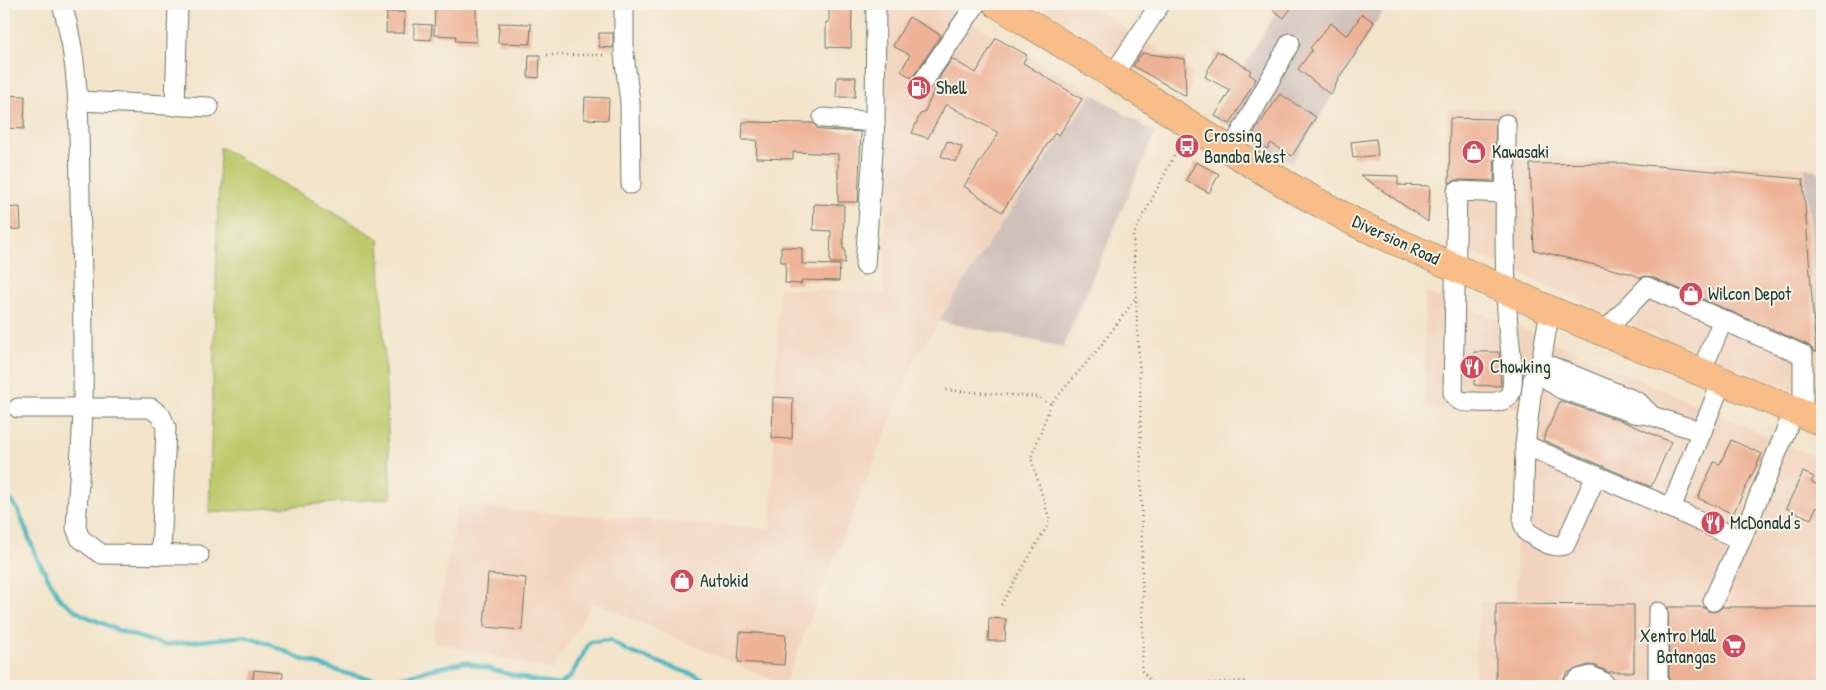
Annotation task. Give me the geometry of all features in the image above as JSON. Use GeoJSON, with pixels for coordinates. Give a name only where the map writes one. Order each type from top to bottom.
{"type":"FeatureCollection","features":[{"type":"Feature","properties":{"kind":"highway","name":"Diversion Road"},"geometry":{"type":"LineString","coordinates":[[997,4],[1297,191],[1362,226],[1427,256],[1505,288],[1550,310],[1801,414]]}},
{"type":"Feature","properties":{"kind":"street"},"geometry":{"type":"LineString","coordinates":[[62,4],[68,24],[74,59],[78,101],[83,408],[77,534],[102,554],[199,555]]}},
{"type":"Feature","properties":{"kind":"street"},"geometry":{"type":"LineString","coordinates":[[175,106],[178,4]]}},
{"type":"Feature","properties":{"kind":"street"},"geometry":{"type":"LineString","coordinates":[[624,4],[624,55],[630,102],[631,184]]}},
{"type":"Feature","properties":{"kind":"street"},"geometry":{"type":"LineString","coordinates":[[865,265],[875,122],[876,4]]}},
{"type":"Feature","properties":{"kind":"street"},"geometry":{"type":"LineString","coordinates":[[922,83],[976,4]]}},
{"type":"Feature","properties":{"kind":"street"},"geometry":{"type":"LineString","coordinates":[[1113,75],[1160,4]]}},
{"type":"Feature","properties":{"kind":"street"},"geometry":{"type":"LineString","coordinates":[[1232,151],[1290,43]]}},
{"type":"Feature","properties":{"kind":"street"},"geometry":{"type":"LineString","coordinates":[[78,101],[209,107]]}},
{"type":"Feature","properties":{"kind":"street"},"geometry":{"type":"LineString","coordinates":[[823,118],[875,122]]}},
{"type":"Feature","properties":{"kind":"street"},"geometry":{"type":"LineString","coordinates":[[1506,124],[1506,193],[1505,288],[1512,392],[1507,399],[1499,402],[1461,402],[1456,399],[1453,393],[1457,191],[1506,193]]}},
{"type":"Feature","properties":{"kind":"street"},"geometry":{"type":"LineString","coordinates":[[1604,332],[1647,287],[1804,355],[1801,414],[1713,601]]}},
{"type":"Feature","properties":{"kind":"street"},"geometry":{"type":"LineString","coordinates":[[1550,310],[1541,362],[1533,379],[1525,445],[1524,523],[1526,532],[1558,547],[1565,546],[1596,476]]}},
{"type":"Feature","properties":{"kind":"street"},"geometry":{"type":"LineString","coordinates":[[1673,503],[1702,432],[1723,320]]}},
{"type":"Feature","properties":{"kind":"street"},"geometry":{"type":"LineString","coordinates":[[1541,362],[1546,378],[1561,389],[1634,413],[1652,416],[1702,432]]}},
{"type":"Feature","properties":{"kind":"street"},"geometry":{"type":"LineString","coordinates":[[18,408],[151,408],[161,416],[166,427],[161,554]]}},
{"type":"Feature","properties":{"kind":"street"},"geometry":{"type":"LineString","coordinates":[[1525,445],[1596,476],[1728,521],[1735,521],[1739,519],[1801,414]]}},
{"type":"Feature","properties":{"kind":"street"},"geometry":{"type":"LineString","coordinates":[[1673,503],[1741,540]]}},
{"type":"Feature","properties":{"kind":"street"},"geometry":{"type":"LineString","coordinates":[[1658,612],[1658,686]]}},
{"type":"Feature","properties":{"kind":"street"},"geometry":{"type":"LineString","coordinates":[[1571,686],[1579,679],[1591,676],[1603,682],[1606,686]]}},
{"type":"Feature","properties":{"kind":"path"},"geometry":{"type":"LineString","coordinates":[[547,55],[624,55]]}},
{"type":"Feature","properties":{"kind":"path"},"geometry":{"type":"LineString","coordinates":[[1174,156],[1133,236],[1140,382],[1143,646],[1141,670],[1155,686],[1249,681]]}},
{"type":"Feature","properties":{"kind":"path"},"geometry":{"type":"LineString","coordinates":[[1001,605],[1050,521],[1031,458],[1051,404],[1100,347],[1136,298]]}},
{"type":"Feature","properties":{"kind":"path"},"geometry":{"type":"LineString","coordinates":[[946,390],[1037,397],[1051,404]]}},
{"type":"Feature","properties":{"kind":"shaded area"},"geometry":{"type":"Polygon","coordinates":[[[876,4],[941,4],[1155,133],[1063,347],[939,321],[915,359],[784,685],[593,602],[552,670],[433,642],[458,506],[771,529],[779,288],[884,294],[887,149],[876,149],[876,4]]]}},
{"type":"Feature","properties":{"kind":"shaded area"},"geometry":{"type":"Polygon","coordinates":[[[1037,4],[1099,4],[1095,9],[1194,73],[1187,100],[1037,4]]]}},
{"type":"Feature","properties":{"kind":"shaded area"},"geometry":{"type":"Polygon","coordinates":[[[1281,4],[1387,4],[1292,163],[1213,117],[1281,4]]]}},
{"type":"Feature","properties":{"kind":"shaded area"},"geometry":{"type":"Polygon","coordinates":[[[1093,94],[1155,133],[1063,347],[939,321],[1001,224],[1093,94]]]}},
{"type":"Feature","properties":{"kind":"shaded area","name":"Wilcon Depot"},"geometry":{"type":"Polygon","coordinates":[[[1448,108],[1516,110],[1518,155],[1805,167],[1822,376],[1822,402],[1614,317],[1518,272],[1446,243],[1448,108]]]}},
{"type":"Feature","properties":{"kind":"shaded area"},"geometry":{"type":"Polygon","coordinates":[[[1805,167],[1822,174],[1822,376],[1805,167]]]}},
{"type":"Feature","properties":{"kind":"shaded area"},"geometry":{"type":"Polygon","coordinates":[[[1425,292],[1519,327],[1822,460],[1822,686],[1474,686],[1480,601],[1516,601],[1518,407],[1424,407],[1425,292]]]}},
{"type":"Feature","properties":{"kind":"green space"},"geometry":{"type":"Polygon","coordinates":[[[220,147],[379,239],[391,498],[209,513],[220,147]]]}},
{"type":"Feature","properties":{"kind":"building"},"geometry":{"type":"Polygon","coordinates":[[[435,4],[476,4],[476,42],[455,41],[456,36],[434,35],[435,4]]]}},
{"type":"Feature","properties":{"kind":"building"},"geometry":{"type":"Polygon","coordinates":[[[829,4],[852,4],[851,48],[826,47],[826,22],[829,22],[829,4]]]}},
{"type":"Feature","properties":{"kind":"building"},"geometry":{"type":"Polygon","coordinates":[[[1278,4],[1294,4],[1284,18],[1273,10],[1278,4]]]}},
{"type":"Feature","properties":{"kind":"building"},"geometry":{"type":"Polygon","coordinates":[[[387,12],[405,12],[404,33],[386,33],[387,12]]]}},
{"type":"Feature","properties":{"kind":"building"},"geometry":{"type":"Polygon","coordinates":[[[1362,14],[1374,22],[1353,58],[1337,80],[1331,95],[1298,69],[1312,50],[1310,48],[1331,23],[1347,36],[1362,14]]]}},
{"type":"Feature","properties":{"kind":"building"},"geometry":{"type":"Polygon","coordinates":[[[909,17],[941,35],[912,78],[901,71],[910,55],[893,46],[909,17]]]}},
{"type":"Feature","properties":{"kind":"building"},"geometry":{"type":"Polygon","coordinates":[[[499,23],[531,24],[530,44],[498,43],[499,23]]]}},
{"type":"Feature","properties":{"kind":"building"},"geometry":{"type":"Polygon","coordinates":[[[414,24],[432,25],[431,40],[414,39],[414,24]]]}},
{"type":"Feature","properties":{"kind":"building"},"geometry":{"type":"Polygon","coordinates":[[[599,33],[613,33],[613,48],[599,47],[599,33]]]}},
{"type":"Feature","properties":{"kind":"building"},"geometry":{"type":"Polygon","coordinates":[[[996,38],[1027,55],[1023,63],[1082,99],[1059,135],[1055,133],[1002,212],[964,186],[999,133],[946,104],[928,138],[912,133],[920,114],[924,113],[941,75],[952,59],[976,73],[996,38]]]}},
{"type":"Feature","properties":{"kind":"building"},"geometry":{"type":"Polygon","coordinates":[[[1217,51],[1251,70],[1249,74],[1256,79],[1230,124],[1215,116],[1230,90],[1205,77],[1217,51]]]}},
{"type":"Feature","properties":{"kind":"building"},"geometry":{"type":"Polygon","coordinates":[[[1142,53],[1185,59],[1186,96],[1133,66],[1142,53]]]}},
{"type":"Feature","properties":{"kind":"building"},"geometry":{"type":"Polygon","coordinates":[[[529,55],[540,55],[539,78],[528,77],[529,55]]]}},
{"type":"Feature","properties":{"kind":"building"},"geometry":{"type":"Polygon","coordinates":[[[837,77],[856,77],[855,97],[836,97],[837,77]]]}},
{"type":"Feature","properties":{"kind":"building"},"geometry":{"type":"Polygon","coordinates":[[[1280,94],[1316,117],[1292,156],[1271,143],[1267,149],[1251,137],[1280,94]]]}},
{"type":"Feature","properties":{"kind":"building"},"geometry":{"type":"Polygon","coordinates":[[[4,95],[25,96],[24,129],[4,128],[4,95]]]}},
{"type":"Feature","properties":{"kind":"building"},"geometry":{"type":"Polygon","coordinates":[[[585,97],[609,98],[608,120],[584,119],[585,97]]]}},
{"type":"Feature","properties":{"kind":"building","name":"Kawasaki"},"geometry":{"type":"Polygon","coordinates":[[[1450,118],[1496,119],[1494,181],[1457,180],[1449,183],[1450,118]]]}},
{"type":"Feature","properties":{"kind":"building"},"geometry":{"type":"Polygon","coordinates":[[[743,122],[813,123],[817,128],[823,130],[861,132],[858,202],[838,202],[838,154],[793,152],[793,159],[756,158],[757,140],[742,140],[743,122]]]}},
{"type":"Feature","properties":{"kind":"building"},"geometry":{"type":"Polygon","coordinates":[[[1376,139],[1378,155],[1353,158],[1351,142],[1376,139]]]}},
{"type":"Feature","properties":{"kind":"building"},"geometry":{"type":"Polygon","coordinates":[[[947,141],[962,147],[956,162],[941,156],[947,141]]]}},
{"type":"Feature","properties":{"kind":"building"},"geometry":{"type":"Polygon","coordinates":[[[1196,162],[1219,174],[1209,193],[1186,180],[1196,162]]]}},
{"type":"Feature","properties":{"kind":"building","name":"Wilcon Depot"},"geometry":{"type":"Polygon","coordinates":[[[1623,163],[1803,179],[1816,353],[1808,345],[1652,277],[1645,276],[1641,278],[1632,274],[1534,250],[1530,164],[1623,163]]]}},
{"type":"Feature","properties":{"kind":"building"},"geometry":{"type":"Polygon","coordinates":[[[1360,175],[1398,176],[1398,185],[1430,186],[1428,222],[1360,175]]]}},
{"type":"Feature","properties":{"kind":"building"},"geometry":{"type":"Polygon","coordinates":[[[814,204],[844,205],[843,249],[845,249],[845,263],[830,263],[831,231],[813,230],[814,204]]]}},
{"type":"Feature","properties":{"kind":"building"},"geometry":{"type":"Polygon","coordinates":[[[20,207],[21,229],[4,230],[4,208],[20,207]]]}},
{"type":"Feature","properties":{"kind":"building"},"geometry":{"type":"Polygon","coordinates":[[[781,247],[802,248],[802,264],[840,265],[839,281],[802,280],[801,284],[785,283],[786,262],[781,262],[781,247]]]}},
{"type":"Feature","properties":{"kind":"building"},"geometry":{"type":"Polygon","coordinates":[[[1474,352],[1499,352],[1501,386],[1474,385],[1474,352]]]}},
{"type":"Feature","properties":{"kind":"building"},"geometry":{"type":"Polygon","coordinates":[[[773,397],[793,398],[792,439],[772,438],[773,397]]]}},
{"type":"Feature","properties":{"kind":"building"},"geometry":{"type":"Polygon","coordinates":[[[1560,401],[1622,421],[1671,442],[1651,487],[1543,440],[1560,401]]]}},
{"type":"Feature","properties":{"kind":"building"},"geometry":{"type":"Polygon","coordinates":[[[1731,440],[1762,454],[1733,514],[1698,498],[1714,462],[1720,464],[1731,440]]]}},
{"type":"Feature","properties":{"kind":"building"},"geometry":{"type":"Polygon","coordinates":[[[1803,472],[1814,477],[1811,482],[1822,487],[1822,510],[1816,507],[1811,519],[1786,508],[1803,472]]]}},
{"type":"Feature","properties":{"kind":"building"},"geometry":{"type":"Polygon","coordinates":[[[488,574],[526,578],[522,630],[484,627],[488,574]]]}},
{"type":"Feature","properties":{"kind":"building"},"geometry":{"type":"Polygon","coordinates":[[[1496,604],[1634,605],[1634,672],[1608,672],[1596,666],[1588,665],[1568,672],[1560,686],[1496,686],[1496,604]]]}},
{"type":"Feature","properties":{"kind":"building","name":"Xentro Mall Batangas"},"geometry":{"type":"Polygon","coordinates":[[[1668,607],[1703,607],[1708,611],[1714,612],[1722,607],[1822,607],[1822,686],[1669,686],[1668,607]]]}},
{"type":"Feature","properties":{"kind":"building"},"geometry":{"type":"Polygon","coordinates":[[[989,618],[1006,619],[1005,641],[988,641],[989,618]]]}},
{"type":"Feature","properties":{"kind":"building"},"geometry":{"type":"Polygon","coordinates":[[[740,632],[786,635],[784,665],[738,662],[740,632]]]}},
{"type":"Feature","properties":{"kind":"building"},"geometry":{"type":"Polygon","coordinates":[[[254,670],[283,673],[282,686],[252,686],[254,670]]]}},
{"type":"Feature","properties":{"kind":"waterway"},"geometry":{"type":"LineString","coordinates":[[4,491],[18,510],[37,558],[60,599],[81,614],[120,631],[164,645],[245,636],[268,643],[301,659],[348,674],[388,682],[464,662],[531,680],[559,685],[571,676],[590,642],[610,640],[627,651],[725,686]]}},
{"type":"Feature","properties":{"kind":"place","name":"Shell"},"geometry":{"type":"Point","coordinates":[919,88]}},
{"type":"Feature","properties":{"kind":"place","name":"Crossing Banaba West"},"geometry":{"type":"Point","coordinates":[1187,146]}},
{"type":"Feature","properties":{"kind":"place","name":"Kawasaki"},"geometry":{"type":"Point","coordinates":[1474,152]}},
{"type":"Feature","properties":{"kind":"place","name":"Wilcon Depot"},"geometry":{"type":"Point","coordinates":[1691,294]}},
{"type":"Feature","properties":{"kind":"place","name":"Chowking"},"geometry":{"type":"Point","coordinates":[1472,367]}},
{"type":"Feature","properties":{"kind":"place","name":"McDonald's"},"geometry":{"type":"Point","coordinates":[1713,523]}},
{"type":"Feature","properties":{"kind":"place","name":"Autokid"},"geometry":{"type":"Point","coordinates":[682,581]}},
{"type":"Feature","properties":{"kind":"place","name":"Xentro Mall Batangas"},"geometry":{"type":"Point","coordinates":[1734,646]}}]}
